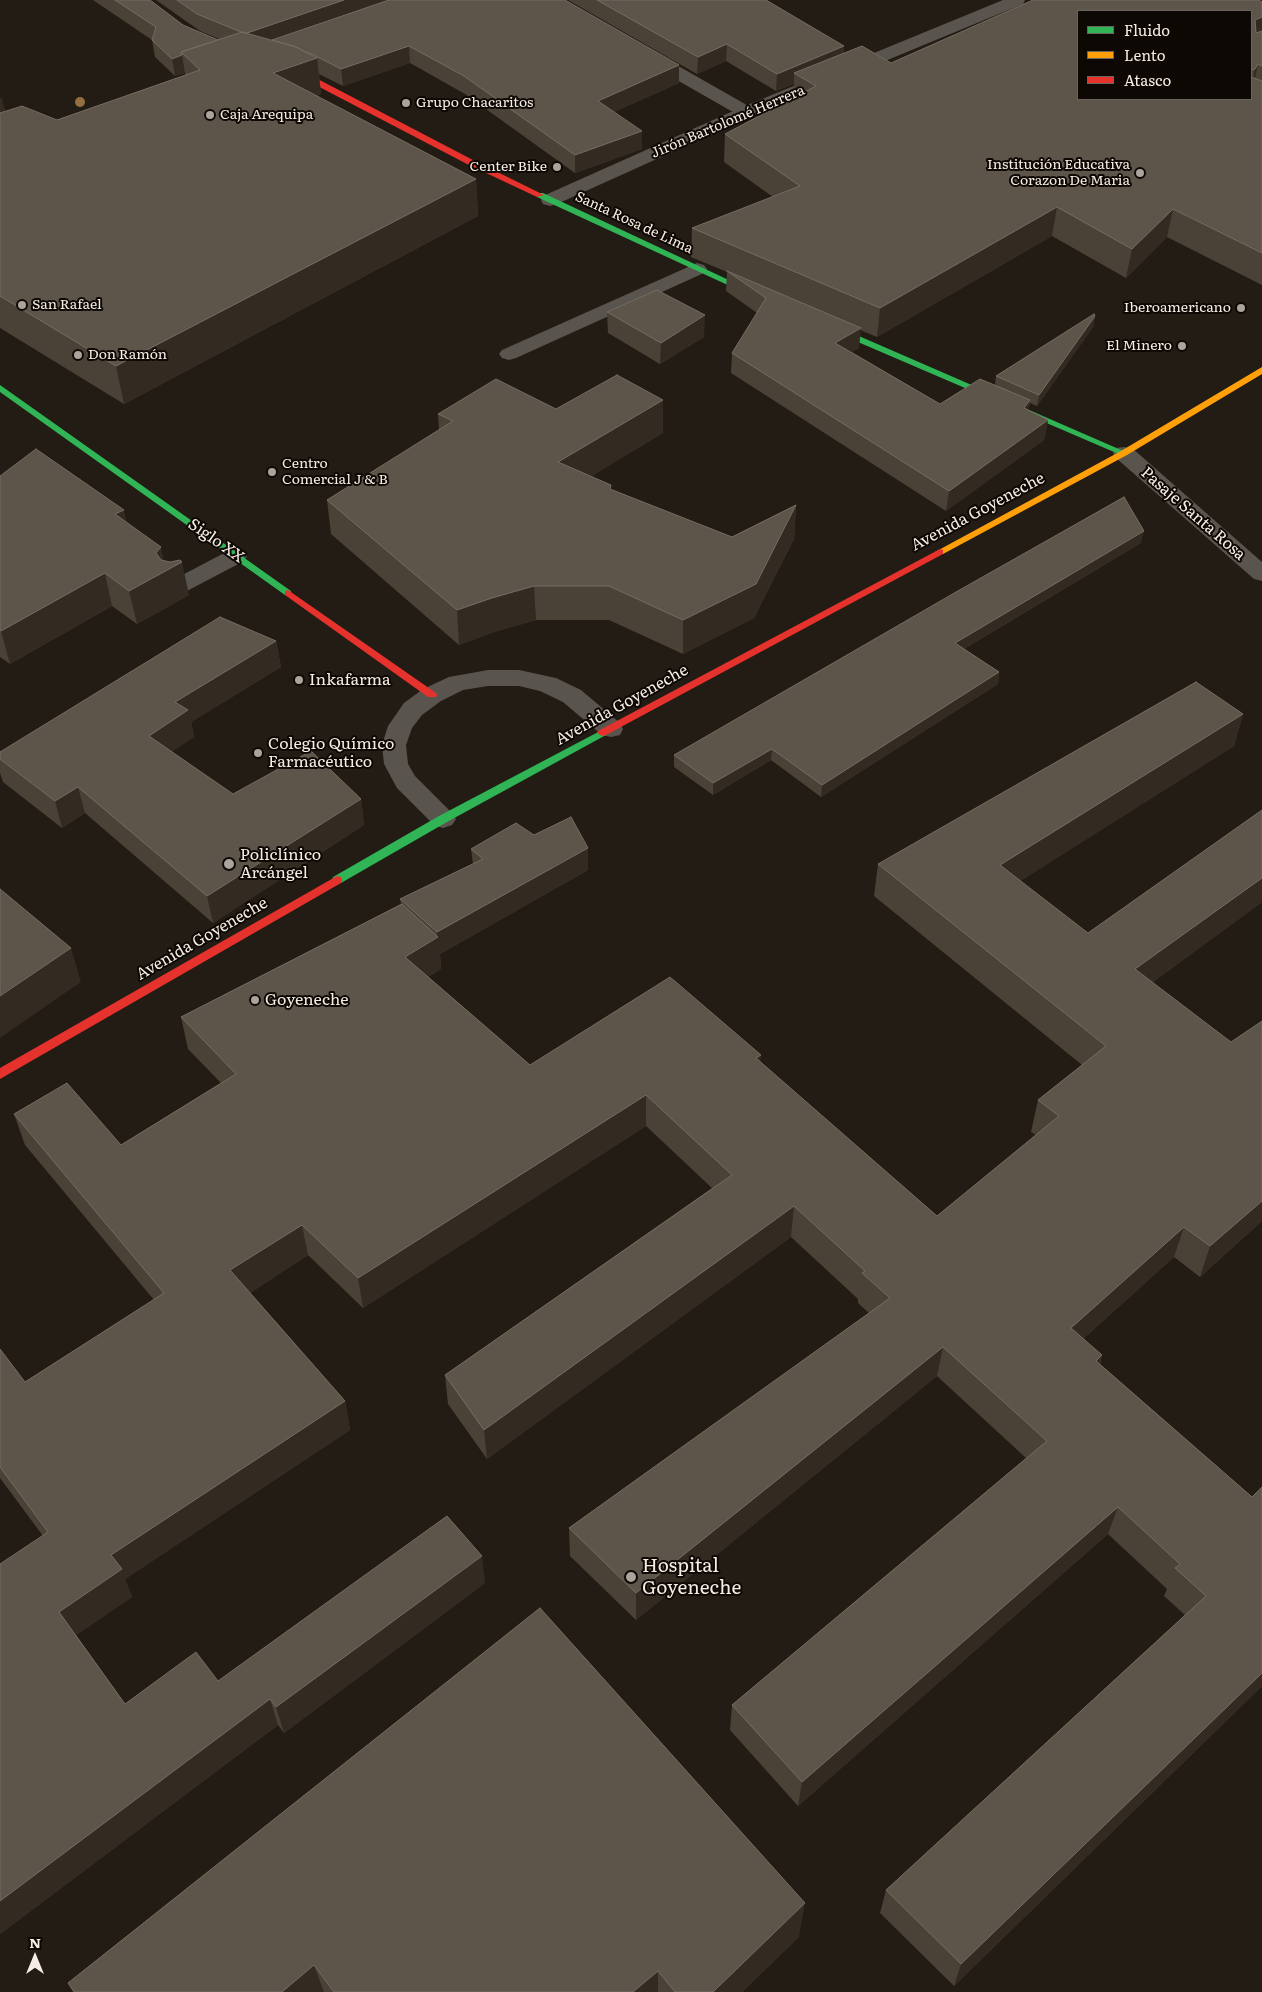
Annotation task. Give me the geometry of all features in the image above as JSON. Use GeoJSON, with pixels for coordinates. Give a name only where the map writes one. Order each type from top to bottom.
{"type":"FeatureCollection","features":[{"type":"Feature","properties":{"kind":"street","name":"Jirón Bartolomé Herrera"},"geometry":{"type":"LineString","coordinates":[[550,200],[746,112],[1017,0]]}},
{"type":"Feature","properties":{"kind":"street"},"geometry":{"type":"LineString","coordinates":[[628,44],[746,112]]}},
{"type":"Feature","properties":{"kind":"street","name":"Santa Rosa de Lima"},"geometry":{"type":"LineString","coordinates":[[272,66],[307,77],[470,162],[697,269],[769,300]]}},
{"type":"Feature","properties":{"kind":"street"},"geometry":{"type":"LineString","coordinates":[[509,354],[697,269]]}},
{"type":"Feature","properties":{"kind":"street"},"geometry":{"type":"LineString","coordinates":[[814,320],[1124,453]]}},
{"type":"Feature","properties":{"kind":"street","name":"Avenida Goyeneche"},"geometry":{"type":"LineString","coordinates":[[0,1074],[443,819],[1124,453],[1262,370]]}},
{"type":"Feature","properties":{"kind":"street","name":"Siglo XX"},"geometry":{"type":"LineString","coordinates":[[0,388],[432,695]]}},
{"type":"Feature","properties":{"kind":"street","name":"Pasaje Santa Rosa"},"geometry":{"type":"LineString","coordinates":[[1124,453],[1262,574]]}},
{"type":"Feature","properties":{"kind":"street"},"geometry":{"type":"LineString","coordinates":[[177,587],[236,556]]}},
{"type":"Feature","properties":{"kind":"street"},"geometry":{"type":"LineString","coordinates":[[443,819],[406,782],[396,764],[394,745],[400,726],[413,709],[432,695],[458,683],[488,678],[519,678],[547,684],[572,696],[610,728]]}},
{"type":"Feature","properties":{"kind":"building"},"geometry":{"type":"Polygon","coordinates":[[[115,0],[150,0],[183,25],[218,40],[181,52],[182,55],[172,59],[152,40],[156,27],[115,0]]]}},
{"type":"Feature","properties":{"kind":"building"},"geometry":{"type":"Polygon","coordinates":[[[177,0],[344,0],[247,33],[197,14],[177,0]]]}},
{"type":"Feature","properties":{"kind":"building"},"geometry":{"type":"Polygon","coordinates":[[[389,0],[565,0],[679,65],[598,101],[642,131],[575,155],[464,76],[409,46],[341,69],[296,47],[272,40],[389,0]]]}},
{"type":"Feature","properties":{"kind":"building"},"geometry":{"type":"Polygon","coordinates":[[[597,0],[766,0],[844,46],[777,74],[727,44],[698,57],[597,0]]]}},
{"type":"Feature","properties":{"kind":"building"},"geometry":{"type":"Polygon","coordinates":[[[1033,0],[1259,0],[1262,2],[1262,17],[1255,20],[1256,33],[1262,31],[1262,66],[1258,64],[1255,69],[1252,70],[1252,10],[1077,10],[1077,100],[1252,100],[1252,77],[1262,81],[1262,253],[1173,209],[1132,249],[1057,207],[880,308],[692,228],[800,186],[725,134],[816,86],[794,73],[862,46],[891,63],[1033,0]]]}},
{"type":"Feature","properties":{"kind":"building"},"geometry":{"type":"Polygon","coordinates":[[[242,32],[296,47],[317,58],[273,73],[476,179],[116,366],[0,296],[0,113],[22,106],[57,120],[200,70],[181,52],[242,32]]]}},
{"type":"Feature","properties":{"kind":"building"},"geometry":{"type":"Polygon","coordinates":[[[727,271],[861,328],[835,343],[940,404],[980,379],[1030,400],[1024,408],[1048,420],[949,491],[732,353],[766,298],[727,271]]]}},
{"type":"Feature","properties":{"kind":"building"},"geometry":{"type":"Polygon","coordinates":[[[657,290],[705,315],[661,343],[607,312],[657,290]]]}},
{"type":"Feature","properties":{"kind":"building"},"geometry":{"type":"Polygon","coordinates":[[[1094,314],[1095,316],[1039,395],[996,376],[1094,314]]]}},
{"type":"Feature","properties":{"kind":"building"},"geometry":{"type":"Polygon","coordinates":[[[617,375],[663,400],[558,462],[611,485],[610,489],[732,537],[796,505],[756,584],[683,620],[609,586],[534,586],[457,610],[327,500],[453,421],[438,414],[496,379],[556,409],[617,375]]]}},
{"type":"Feature","properties":{"kind":"building"},"geometry":{"type":"Polygon","coordinates":[[[36,449],[124,510],[115,514],[161,547],[156,553],[161,560],[170,562],[180,560],[182,562],[129,591],[105,573],[1,631],[0,476],[36,449]]]}},
{"type":"Feature","properties":{"kind":"building"},"geometry":{"type":"Polygon","coordinates":[[[1124,497],[1144,531],[955,643],[999,672],[822,785],[772,749],[713,783],[674,755],[956,592],[1124,497]]]}},
{"type":"Feature","properties":{"kind":"building"},"geometry":{"type":"Polygon","coordinates":[[[220,617],[276,641],[175,702],[188,710],[149,736],[233,794],[311,751],[361,799],[207,896],[78,787],[55,801],[0,759],[0,752],[220,617]]]}},
{"type":"Feature","properties":{"kind":"building"},"geometry":{"type":"Polygon","coordinates":[[[1196,682],[1243,714],[1000,865],[1088,933],[1262,810],[1262,878],[1135,969],[1231,1042],[1262,1021],[1262,1201],[1210,1246],[1184,1227],[1071,1328],[1102,1355],[1096,1361],[1252,1497],[1262,1487],[1262,1673],[961,1964],[886,1890],[1206,1596],[1175,1568],[1180,1564],[1118,1507],[802,1782],[732,1705],[1047,1441],[943,1347],[636,1593],[569,1528],[890,1298],[862,1273],[865,1271],[794,1206],[484,1430],[445,1375],[732,1175],[646,1095],[358,1278],[302,1225],[230,1270],[345,1401],[111,1555],[122,1569],[59,1612],[125,1704],[196,1652],[218,1681],[447,1516],[482,1556],[276,1707],[270,1699],[0,1901],[0,1564],[48,1532],[0,1467],[0,1349],[25,1382],[164,1293],[14,1114],[67,1083],[121,1145],[236,1074],[181,1017],[402,904],[438,937],[405,957],[530,1065],[670,977],[761,1055],[756,1058],[937,1216],[1059,1116],[1038,1100],[1106,1046],[878,864],[1196,682]]]}},
{"type":"Feature","properties":{"kind":"building"},"geometry":{"type":"Polygon","coordinates":[[[571,817],[588,848],[437,932],[400,899],[483,859],[471,849],[516,823],[534,835],[571,817]]]}},
{"type":"Feature","properties":{"kind":"building"},"geometry":{"type":"Polygon","coordinates":[[[0,889],[71,948],[0,996],[0,889]]]}},
{"type":"Feature","properties":{"kind":"building"},"geometry":{"type":"Polygon","coordinates":[[[540,1608],[805,1903],[713,1992],[675,1992],[658,1971],[633,1992],[334,1992],[314,1965],[282,1992],[74,1992],[68,1983],[540,1608]]]}},
{"type":"Feature","properties":{"kind":"traffic: fast"},"geometry":{"type":"LineString","coordinates":[[540,195],[761,297]]}},
{"type":"Feature","properties":{"kind":"traffic: fast"},"geometry":{"type":"LineString","coordinates":[[826,325],[1124,453]]}},
{"type":"Feature","properties":{"kind":"traffic: fast"},"geometry":{"type":"LineString","coordinates":[[0,388],[288,593]]}},
{"type":"Feature","properties":{"kind":"traffic: fast"},"geometry":{"type":"LineString","coordinates":[[337,880],[443,819],[602,733]]}},
{"type":"Feature","properties":{"kind":"traffic: slow"},"geometry":{"type":"LineString","coordinates":[[940,552],[1124,453],[1262,370]]}},
{"type":"Feature","properties":{"kind":"traffic: jam"},"geometry":{"type":"LineString","coordinates":[[285,71],[307,77],[470,162],[540,195]]}},
{"type":"Feature","properties":{"kind":"traffic: jam"},"geometry":{"type":"LineString","coordinates":[[602,733],[940,552]]}},
{"type":"Feature","properties":{"kind":"traffic: jam"},"geometry":{"type":"LineString","coordinates":[[288,593],[432,695]]}},
{"type":"Feature","properties":{"kind":"traffic: jam"},"geometry":{"type":"LineString","coordinates":[[0,1074],[337,880]]}},
{"type":"Feature","properties":{"kind":"place","name":"Grupo Chacaritos"},"geometry":{"type":"Point","coordinates":[406,103]}},
{"type":"Feature","properties":{"kind":"place","name":"Caja Arequipa"},"geometry":{"type":"Point","coordinates":[210,115]}},
{"type":"Feature","properties":{"kind":"place","name":"Center Bike"},"geometry":{"type":"Point","coordinates":[557,167]}},
{"type":"Feature","properties":{"kind":"place","name":"Institución Educativa Corazon De Maria"},"geometry":{"type":"Point","coordinates":[1140,173]}},
{"type":"Feature","properties":{"kind":"place","name":"San Rafael"},"geometry":{"type":"Point","coordinates":[22,305]}},
{"type":"Feature","properties":{"kind":"place","name":"Iberoamericano"},"geometry":{"type":"Point","coordinates":[1241,308]}},
{"type":"Feature","properties":{"kind":"place","name":"El Minero"},"geometry":{"type":"Point","coordinates":[1182,346]}},
{"type":"Feature","properties":{"kind":"place","name":"Don Ramón"},"geometry":{"type":"Point","coordinates":[78,355]}},
{"type":"Feature","properties":{"kind":"place","name":"Centro Comercial J & B"},"geometry":{"type":"Point","coordinates":[272,472]}},
{"type":"Feature","properties":{"kind":"place","name":"Inkafarma"},"geometry":{"type":"Point","coordinates":[299,680]}},
{"type":"Feature","properties":{"kind":"place","name":"Colegio Químico Farmacéutico"},"geometry":{"type":"Point","coordinates":[258,753]}},
{"type":"Feature","properties":{"kind":"place","name":"Policlínico Arcángel"},"geometry":{"type":"Point","coordinates":[229,864]}},
{"type":"Feature","properties":{"kind":"place","name":"Goyeneche"},"geometry":{"type":"Point","coordinates":[255,1000]}},
{"type":"Feature","properties":{"kind":"place","name":"Hospital Goyeneche"},"geometry":{"type":"Point","coordinates":[631,1577]}}]}
